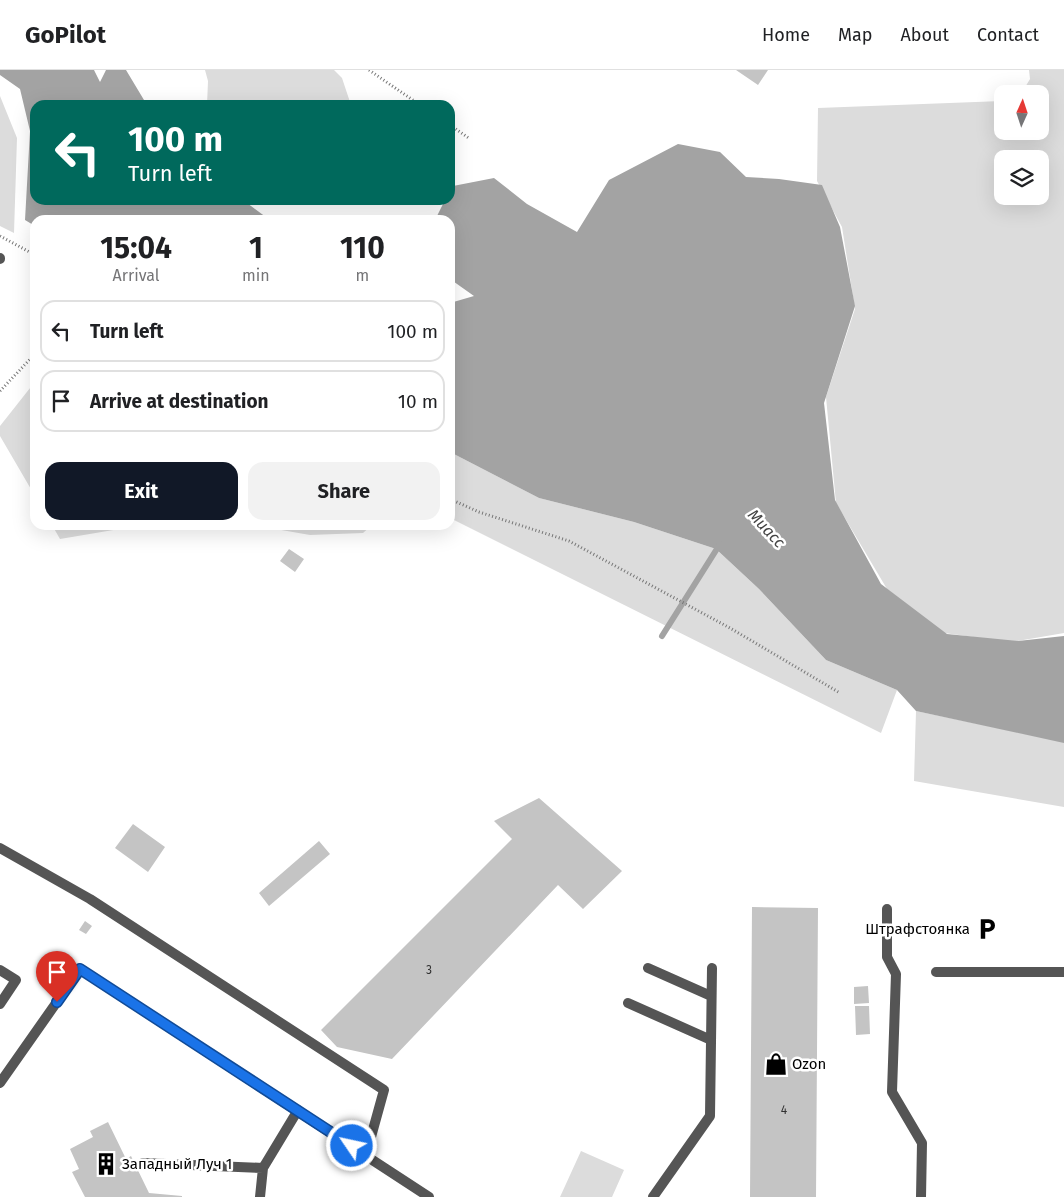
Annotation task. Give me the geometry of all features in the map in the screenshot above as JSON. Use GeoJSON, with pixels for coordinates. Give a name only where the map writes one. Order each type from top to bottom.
{"type":"FeatureCollection","features":[{"type":"Feature","properties":{"kind":"lane"},"geometry":{"type":"LineString","coordinates":[[0,848],[90,899],[384,1090],[366,1155]]}},
{"type":"Feature","properties":{"kind":"lane"},"geometry":{"type":"LineString","coordinates":[[887,909],[887,957],[896,974],[892,1092],[922,1143],[920,1197]]}},
{"type":"Feature","properties":{"kind":"lane"},"geometry":{"type":"LineString","coordinates":[[648,968],[712,996]]}},
{"type":"Feature","properties":{"kind":"lane"},"geometry":{"type":"LineString","coordinates":[[653,1197],[710,1116],[712,968]]}},
{"type":"Feature","properties":{"kind":"lane"},"geometry":{"type":"LineString","coordinates":[[0,1083],[80,969],[429,1197]]}},
{"type":"Feature","properties":{"kind":"lane"},"geometry":{"type":"LineString","coordinates":[[0,970],[16,980],[0,1004]]}},
{"type":"Feature","properties":{"kind":"lane"},"geometry":{"type":"LineString","coordinates":[[936,972],[1064,972]]}},
{"type":"Feature","properties":{"kind":"lane"},"geometry":{"type":"LineString","coordinates":[[628,1003],[711,1040]]}},
{"type":"Feature","properties":{"kind":"lane"},"geometry":{"type":"LineString","coordinates":[[260,1197],[263,1168],[298,1110]]}},
{"type":"Feature","properties":{"kind":"lane"},"geometry":{"type":"LineString","coordinates":[[143,1163],[263,1168]]}},
{"type":"Feature","properties":{"kind":"path"},"geometry":{"type":"LineString","coordinates":[[369,70],[413,100]]}},
{"type":"Feature","properties":{"kind":"path"},"geometry":{"type":"LineString","coordinates":[[455,129],[470,139]]}},
{"type":"Feature","properties":{"kind":"path"},"geometry":{"type":"LineString","coordinates":[[0,236],[30,252]]}},
{"type":"Feature","properties":{"kind":"path"},"geometry":{"type":"LineString","coordinates":[[0,391],[30,359]]}},
{"type":"Feature","properties":{"kind":"path"},"geometry":{"type":"LineString","coordinates":[[455,501],[479,512],[569,541],[730,628],[840,693]]}},
{"type":"Feature","properties":{"kind":"shaded area"},"geometry":{"type":"Polygon","coordinates":[[[205,70],[334,70],[342,78],[349,100],[207,100],[208,81],[205,70]]]}},
{"type":"Feature","properties":{"kind":"shaded area"},"geometry":{"type":"Polygon","coordinates":[[[1029,70],[1064,70],[1064,633],[1011,642],[944,633],[887,589],[836,503],[826,397],[855,309],[842,227],[817,181],[818,108],[994,101],[994,140],[1049,140],[1049,85],[1026,85],[1030,79],[1029,70]]]}},
{"type":"Feature","properties":{"kind":"shaded area"},"geometry":{"type":"Polygon","coordinates":[[[0,96],[17,138],[14,233],[0,226],[0,96]]]}},
{"type":"Feature","properties":{"kind":"shaded area"},"geometry":{"type":"Polygon","coordinates":[[[30,388],[30,487],[0,436],[0,426],[30,388]]]}},
{"type":"Feature","properties":{"kind":"shaded area"},"geometry":{"type":"Polygon","coordinates":[[[455,455],[539,498],[634,522],[716,549],[759,589],[826,660],[897,690],[881,733],[455,520],[455,455]]]}},
{"type":"Feature","properties":{"kind":"shaded area"},"geometry":{"type":"Polygon","coordinates":[[[55,530],[113,530],[60,539],[55,530]]]}},
{"type":"Feature","properties":{"kind":"shaded area"},"geometry":{"type":"Polygon","coordinates":[[[281,530],[366,530],[363,533],[310,535],[281,530]]]}},
{"type":"Feature","properties":{"kind":"shaded area"},"geometry":{"type":"Polygon","coordinates":[[[916,711],[1064,742],[1064,807],[914,781],[916,711]]]}},
{"type":"Feature","properties":{"kind":"shaded area"},"geometry":{"type":"Polygon","coordinates":[[[581,1151],[624,1170],[612,1197],[560,1197],[581,1151]]]}},
{"type":"Feature","properties":{"kind":"water"},"geometry":{"type":"Polygon","coordinates":[[[0,70],[94,70],[100,82],[106,70],[126,70],[144,100],[30,100],[30,131],[20,89],[0,75],[0,70]]]}},
{"type":"Feature","properties":{"kind":"water"},"geometry":{"type":"Polygon","coordinates":[[[30,131],[30,205],[250,205],[263,215],[30,215],[30,223],[25,220],[30,131]]]}},
{"type":"Feature","properties":{"kind":"water","name":"Миасс"},"geometry":{"type":"Polygon","coordinates":[[[678,144],[720,152],[746,177],[822,185],[840,227],[855,306],[824,403],[835,500],[881,584],[947,634],[1018,641],[1064,636],[1064,743],[916,711],[897,690],[826,660],[759,589],[716,549],[634,522],[539,498],[455,455],[455,302],[474,296],[455,283],[455,215],[438,215],[442,205],[455,205],[455,186],[494,178],[527,204],[577,232],[609,180],[678,144]]]}},
{"type":"Feature","properties":{"kind":"building"},"geometry":{"type":"Polygon","coordinates":[[[736,70],[768,70],[758,85],[736,70]]]}},
{"type":"Feature","properties":{"kind":"building"},"geometry":{"type":"Polygon","coordinates":[[[289,549],[304,559],[295,572],[280,561],[289,549]]]}},
{"type":"Feature","properties":{"kind":"building"},"geometry":{"type":"Polygon","coordinates":[[[539,798],[622,871],[583,909],[558,885],[392,1059],[337,1047],[321,1030],[512,839],[494,821],[539,798]]]}},
{"type":"Feature","properties":{"kind":"building"},"geometry":{"type":"Polygon","coordinates":[[[133,824],[165,847],[148,872],[115,848],[133,824]]]}},
{"type":"Feature","properties":{"kind":"building"},"geometry":{"type":"Polygon","coordinates":[[[319,841],[330,854],[269,906],[259,893],[319,841]]]}},
{"type":"Feature","properties":{"kind":"building"},"geometry":{"type":"Polygon","coordinates":[[[752,907],[818,908],[816,1197],[750,1197],[752,907]]]}},
{"type":"Feature","properties":{"kind":"building"},"geometry":{"type":"Polygon","coordinates":[[[85,921],[92,926],[86,934],[79,930],[85,921]]]}},
{"type":"Feature","properties":{"kind":"building"},"geometry":{"type":"Polygon","coordinates":[[[868,986],[869,1003],[854,1004],[854,987],[868,986]]]}},
{"type":"Feature","properties":{"kind":"building"},"geometry":{"type":"Polygon","coordinates":[[[855,1006],[869,1006],[870,1034],[856,1035],[855,1006]]]}},
{"type":"Feature","properties":{"kind":"building","name":"Западный Луч 1"},"geometry":{"type":"Polygon","coordinates":[[[108,1122],[126,1159],[131,1156],[149,1193],[182,1197],[85,1197],[72,1172],[79,1169],[70,1149],[93,1137],[90,1131],[108,1122]]]}},
{"type":"Feature","properties":{"kind":"waterway"},"geometry":{"type":"LineString","coordinates":[[662,636],[720,544]]}},
{"type":"Feature","properties":{"kind":"place","name":"Штрафстоянка"},"geometry":{"type":"Point","coordinates":[987,929]}},
{"type":"Feature","properties":{"kind":"place","name":"Ozon"},"geometry":{"type":"Point","coordinates":[776,1064]}},
{"type":"Feature","properties":{"kind":"place","name":"Западный Луч 1"},"geometry":{"type":"Point","coordinates":[106,1164]}},
{"type":"Feature","properties":{"kind":"route"},"geometry":{"type":"LineString","coordinates":[[57,1002],[80,969],[352,1146]]}}]}
